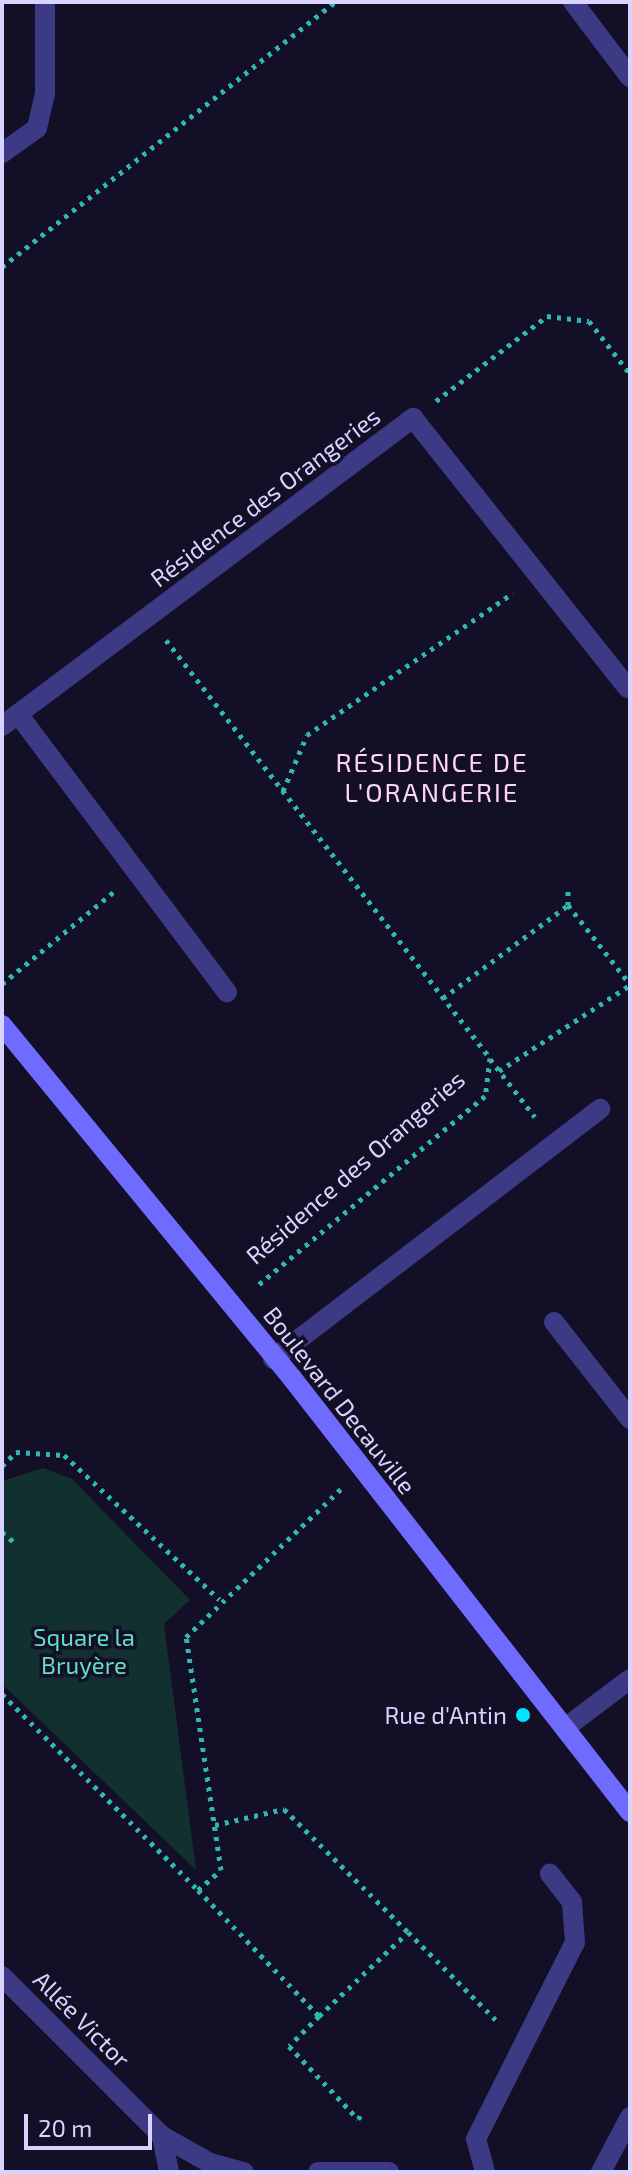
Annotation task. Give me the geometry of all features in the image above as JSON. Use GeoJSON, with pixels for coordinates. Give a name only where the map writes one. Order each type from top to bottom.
{"type":"FeatureCollection","features":[{"type":"Feature","properties":{"kind":"street"},"geometry":{"type":"LineString","coordinates":[[2,153],[37,128],[45,94],[45,2]]}},
{"type":"Feature","properties":{"kind":"street"},"geometry":{"type":"LineString","coordinates":[[573,2],[630,77]]}},
{"type":"Feature","properties":{"kind":"street"},"geometry":{"type":"LineString","coordinates":[[413,418],[628,688]]}},
{"type":"Feature","properties":{"kind":"street","name":"Résidence des Orangeries"},"geometry":{"type":"LineString","coordinates":[[10,720],[413,418]]}},
{"type":"Feature","properties":{"kind":"street"},"geometry":{"type":"LineString","coordinates":[[10,720],[138,873],[227,992]]}},
{"type":"Feature","properties":{"kind":"street","name":"Boulevard Decauville"},"geometry":{"type":"LineString","coordinates":[[2,1025],[363,1470],[630,1812]]}},
{"type":"Feature","properties":{"kind":"street"},"geometry":{"type":"LineString","coordinates":[[273,1359],[600,1109]]}},
{"type":"Feature","properties":{"kind":"street"},"geometry":{"type":"LineString","coordinates":[[554,1322],[630,1419]]}},
{"type":"Feature","properties":{"kind":"street"},"geometry":{"type":"LineString","coordinates":[[565,1728],[630,1679]]}},
{"type":"Feature","properties":{"kind":"street"},"geometry":{"type":"LineString","coordinates":[[485,2172],[476,2139],[526,2050],[575,1942],[572,1902],[550,1874]]}},
{"type":"Feature","properties":{"kind":"street","name":"Allée Victor"},"geometry":{"type":"LineString","coordinates":[[2,1976],[162,2136],[210,2163],[244,2172]]}},
{"type":"Feature","properties":{"kind":"street"},"geometry":{"type":"LineString","coordinates":[[601,2172],[630,2117]]}},
{"type":"Feature","properties":{"kind":"street"},"geometry":{"type":"LineString","coordinates":[[162,2136],[169,2172]]}},
{"type":"Feature","properties":{"kind":"street"},"geometry":{"type":"LineString","coordinates":[[318,2172],[389,2172]]}},
{"type":"Feature","properties":{"kind":"path"},"geometry":{"type":"LineString","coordinates":[[2,267],[335,2]]}},
{"type":"Feature","properties":{"kind":"path"},"geometry":{"type":"LineString","coordinates":[[413,418],[547,316],[589,321],[630,374]]}},
{"type":"Feature","properties":{"kind":"path"},"geometry":{"type":"LineString","coordinates":[[283,791],[307,735],[538,575]]}},
{"type":"Feature","properties":{"kind":"path","name":"Résidence des Orangeries"},"geometry":{"type":"LineString","coordinates":[[148,617],[490,1058],[485,1096],[232,1306]]}},
{"type":"Feature","properties":{"kind":"path"},"geometry":{"type":"LineString","coordinates":[[2,984],[138,873]]}},
{"type":"Feature","properties":{"kind":"path"},"geometry":{"type":"LineString","coordinates":[[499,1071],[630,984],[568,905],[568,889]]}},
{"type":"Feature","properties":{"kind":"path"},"geometry":{"type":"LineString","coordinates":[[443,998],[568,905]]}},
{"type":"Feature","properties":{"kind":"path"},"geometry":{"type":"LineString","coordinates":[[490,1058],[556,1144]]}},
{"type":"Feature","properties":{"kind":"path"},"geometry":{"type":"LineString","coordinates":[[2,1466],[16,1452],[64,1455],[219,1599]]}},
{"type":"Feature","properties":{"kind":"path"},"geometry":{"type":"LineString","coordinates":[[198,1890],[221,1870],[186,1637],[219,1599],[363,1470]]}},
{"type":"Feature","properties":{"kind":"path"},"geometry":{"type":"LineString","coordinates":[[2,1532],[15,1543]]}},
{"type":"Feature","properties":{"kind":"path"},"geometry":{"type":"LineString","coordinates":[[2,1694],[319,2016]]}},
{"type":"Feature","properties":{"kind":"path"},"geometry":{"type":"LineString","coordinates":[[215,1825],[284,1809],[526,2050]]}},
{"type":"Feature","properties":{"kind":"path"},"geometry":{"type":"LineString","coordinates":[[362,2114],[358,2119],[289,2046],[408,1932]]}},
{"type":"Feature","properties":{"kind":"green space","name":"Square la Bruyère"},"geometry":{"type":"Polygon","coordinates":[[[43,1468],[72,1479],[190,1600],[164,1624],[196,1870],[2,1684],[2,1481],[43,1468]]]}},
{"type":"Feature","properties":{"kind":"place","name":"Rue d'Antin"},"geometry":{"type":"Point","coordinates":[523,1715]}},
{"type":"Feature","properties":{"kind":"district","name":"RÉSIDENCE DE L'ORANGERIE"},"geometry":{"type":"Point","coordinates":[432,777]}}]}
